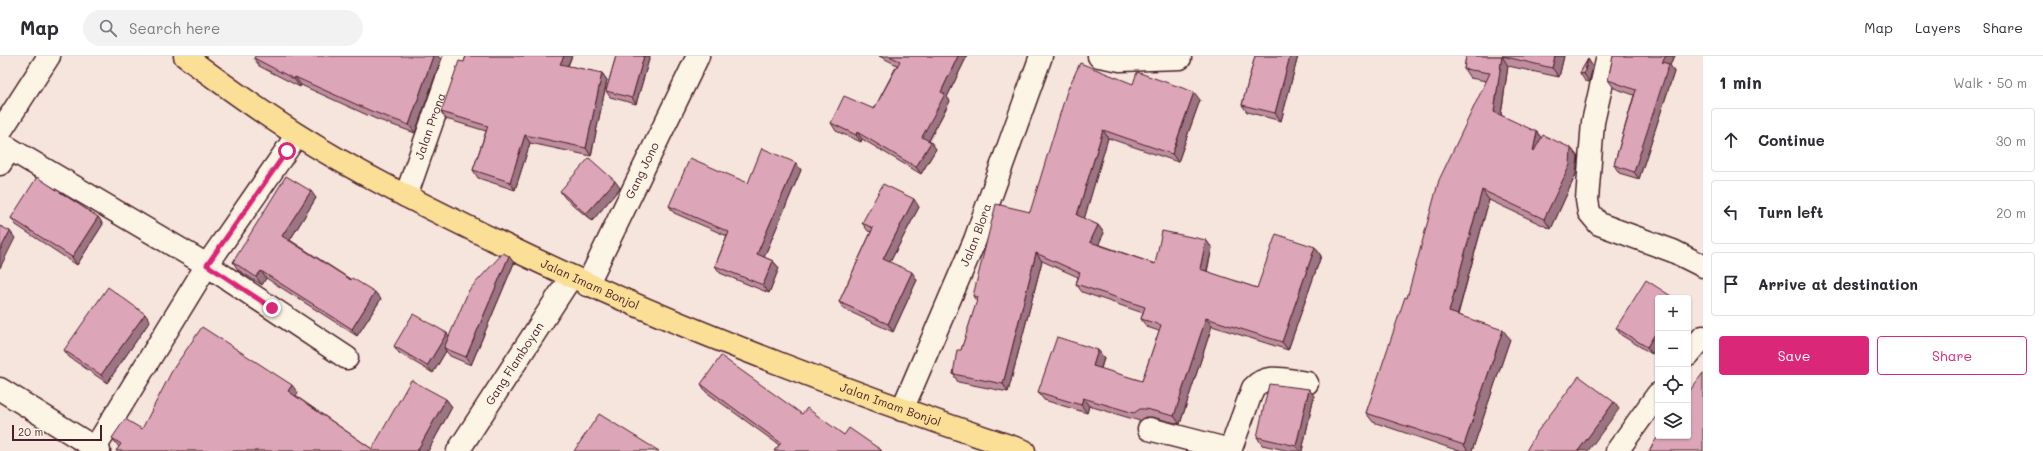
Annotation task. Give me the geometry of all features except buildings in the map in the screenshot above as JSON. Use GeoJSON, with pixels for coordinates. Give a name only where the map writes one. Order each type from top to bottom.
{"type":"FeatureCollection","features":[{"type":"Feature","properties":{"kind":"highway","name":"Jalan Imam Bonjol"},"geometry":{"type":"LineString","coordinates":[[185,56],[222,84],[297,135],[406,196],[579,281],[771,362],[902,410],[1024,451]]}},
{"type":"Feature","properties":{"kind":"street"},"geometry":{"type":"LineString","coordinates":[[49,56],[3,147],[207,265],[347,358]]}},
{"type":"Feature","properties":{"kind":"street","name":"Jalan Prona"},"geometry":{"type":"LineString","coordinates":[[406,196],[455,56]]}},
{"type":"Feature","properties":{"kind":"street","name":"Gang Jono"},"geometry":{"type":"LineString","coordinates":[[579,281],[698,56]]}},
{"type":"Feature","properties":{"kind":"street","name":"Jalan Blora"},"geometry":{"type":"LineString","coordinates":[[902,410],[975,240],[1041,56]]}},
{"type":"Feature","properties":{"kind":"street"},"geometry":{"type":"LineString","coordinates":[[1100,56],[1133,60],[1180,58]]}},
{"type":"Feature","properties":{"kind":"street"},"geometry":{"type":"LineString","coordinates":[[1608,56],[1593,122],[1587,200],[1589,212],[1599,224],[1673,250],[1703,266]]}},
{"type":"Feature","properties":{"kind":"street"},"geometry":{"type":"LineString","coordinates":[[0,389],[96,450],[207,265],[297,135]]}},
{"type":"Feature","properties":{"kind":"street","name":"Gang Flamboyan"},"geometry":{"type":"LineString","coordinates":[[458,451],[579,281]]}},
{"type":"Feature","properties":{"kind":"street"},"geometry":{"type":"LineString","coordinates":[[1691,352],[1703,337]]}},
{"type":"Feature","properties":{"kind":"street"},"geometry":{"type":"LineString","coordinates":[[1149,429],[1230,451],[1253,388],[1260,381],[1269,378],[1307,383]]}},
{"type":"Feature","properties":{"kind":"street"},"geometry":{"type":"LineString","coordinates":[[1617,451],[1655,398]]}},
{"type":"Feature","properties":{"kind":"route"},"geometry":{"type":"LineString","coordinates":[[272,308],[207,265],[287,151]]}}]}
